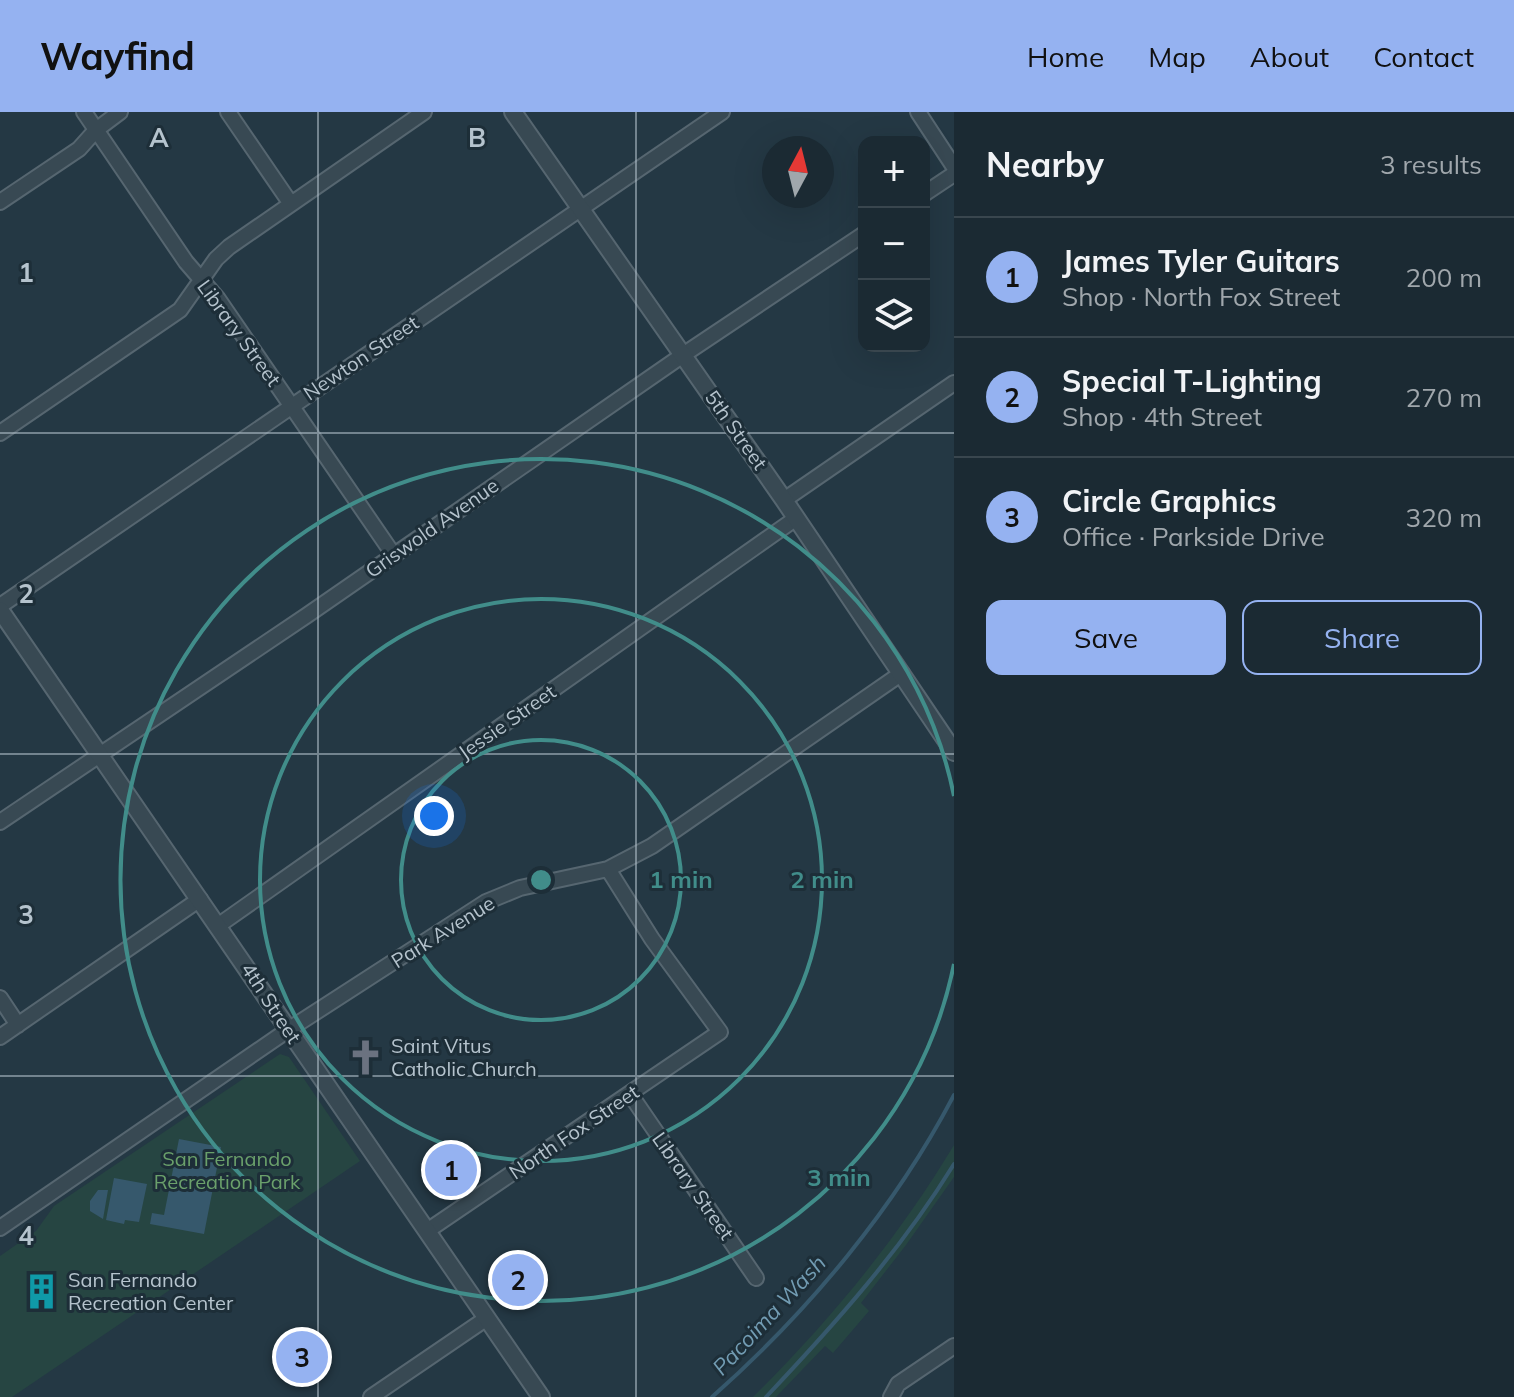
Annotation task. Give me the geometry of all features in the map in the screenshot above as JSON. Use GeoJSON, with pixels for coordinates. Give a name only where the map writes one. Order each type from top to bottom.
{"type":"FeatureCollection","features":[{"type":"Feature","properties":{"kind":"street","name":"Library Street"},"geometry":{"type":"LineString","coordinates":[[84,112],[186,262],[218,299],[393,554]]}},
{"type":"Feature","properties":{"kind":"street"},"geometry":{"type":"LineString","coordinates":[[0,202],[79,149],[96,130],[120,112]]}},
{"type":"Feature","properties":{"kind":"street"},"geometry":{"type":"LineString","coordinates":[[228,112],[291,204]]}},
{"type":"Feature","properties":{"kind":"street"},"geometry":{"type":"LineString","coordinates":[[0,433],[180,310],[224,251],[424,112]]}},
{"type":"Feature","properties":{"kind":"street","name":"5th Street"},"geometry":{"type":"LineString","coordinates":[[513,112],[784,500],[954,752]]}},
{"type":"Feature","properties":{"kind":"street","name":"Newton Street"},"geometry":{"type":"LineString","coordinates":[[2,616],[291,406],[722,112]]}},
{"type":"Feature","properties":{"kind":"street"},"geometry":{"type":"LineString","coordinates":[[918,112],[954,167]]}},
{"type":"Feature","properties":{"kind":"street"},"geometry":{"type":"LineString","coordinates":[[930,190],[954,174]]}},
{"type":"Feature","properties":{"kind":"street","name":"Griswold Avenue"},"geometry":{"type":"LineString","coordinates":[[0,822],[858,238]]}},
{"type":"Feature","properties":{"kind":"street"},"geometry":{"type":"LineString","coordinates":[[784,500],[954,383]]}},
{"type":"Feature","properties":{"kind":"street","name":"Jessie Street"},"geometry":{"type":"LineString","coordinates":[[219,925],[795,519]]}},
{"type":"Feature","properties":{"kind":"street","name":"4th Street"},"geometry":{"type":"LineString","coordinates":[[2,616],[101,753],[541,1397]]}},
{"type":"Feature","properties":{"kind":"street","name":"Park Avenue"},"geometry":{"type":"LineString","coordinates":[[0,1228],[288,1030],[486,902],[520,888],[608,869],[652,846],[902,673]]}},
{"type":"Feature","properties":{"kind":"street","name":"North Fox Street"},"geometry":{"type":"LineString","coordinates":[[427,1231],[720,1032],[652,939],[608,869]]}},
{"type":"Feature","properties":{"kind":"street"},"geometry":{"type":"LineString","coordinates":[[0,1037],[200,899]]}},
{"type":"Feature","properties":{"kind":"street"},"geometry":{"type":"LineString","coordinates":[[0,998],[18,1025]]}},
{"type":"Feature","properties":{"kind":"street","name":"Library Street"},"geometry":{"type":"LineString","coordinates":[[630,1094],[756,1278]]}},
{"type":"Feature","properties":{"kind":"street"},"geometry":{"type":"LineString","coordinates":[[371,1397],[487,1318]]}},
{"type":"Feature","properties":{"kind":"street"},"geometry":{"type":"LineString","coordinates":[[891,1397],[898,1384],[954,1346]]}},
{"type":"Feature","properties":{"kind":"green space","name":"San Fernando Recreation Park"},"geometry":{"type":"Polygon","coordinates":[[[280,1054],[289,1057],[360,1161],[12,1397],[0,1397],[0,1256],[36,1231],[54,1206],[280,1054]]]}},
{"type":"Feature","properties":{"kind":"green space"},"geometry":{"type":"Polygon","coordinates":[[[954,1145],[954,1177],[861,1303],[869,1311],[833,1353],[825,1346],[776,1397],[753,1397],[809,1339],[886,1246],[954,1145]]]}},
{"type":"Feature","properties":{"kind":"water"},"geometry":{"type":"Polygon","coordinates":[[[179,1139],[221,1147],[204,1234],[150,1224],[152,1213],[164,1215],[179,1139]]]}},
{"type":"Feature","properties":{"kind":"water"},"geometry":{"type":"Polygon","coordinates":[[[114,1178],[147,1184],[139,1222],[125,1220],[124,1224],[106,1220],[114,1178]]]}},
{"type":"Feature","properties":{"kind":"water"},"geometry":{"type":"Polygon","coordinates":[[[98,1190],[108,1190],[103,1219],[90,1211],[90,1201],[98,1190]]]}},
{"type":"Feature","properties":{"kind":"waterway","name":"Pacoima Wash"},"geometry":{"type":"LineString","coordinates":[[712,1397],[782,1330],[847,1256],[905,1178],[954,1095]]}},
{"type":"Feature","properties":{"kind":"waterway"},"geometry":{"type":"LineString","coordinates":[[766,1397],[866,1285],[934,1196],[954,1164]]}},
{"type":"Feature","properties":{"kind":"place","name":"Saint Vitus Catholic Church"},"geometry":{"type":"Point","coordinates":[365,1058]}},
{"type":"Feature","properties":{"kind":"place","name":"James Tyler Guitars"},"geometry":{"type":"Point","coordinates":[451,1170]}},
{"type":"Feature","properties":{"kind":"place","name":"Special T-Lighting"},"geometry":{"type":"Point","coordinates":[518,1280]}},
{"type":"Feature","properties":{"kind":"place","name":"San Fernando Recreation Center"},"geometry":{"type":"Point","coordinates":[42,1292]}},
{"type":"Feature","properties":{"kind":"place","name":"Circle Graphics"},"geometry":{"type":"Point","coordinates":[302,1357]}}]}
